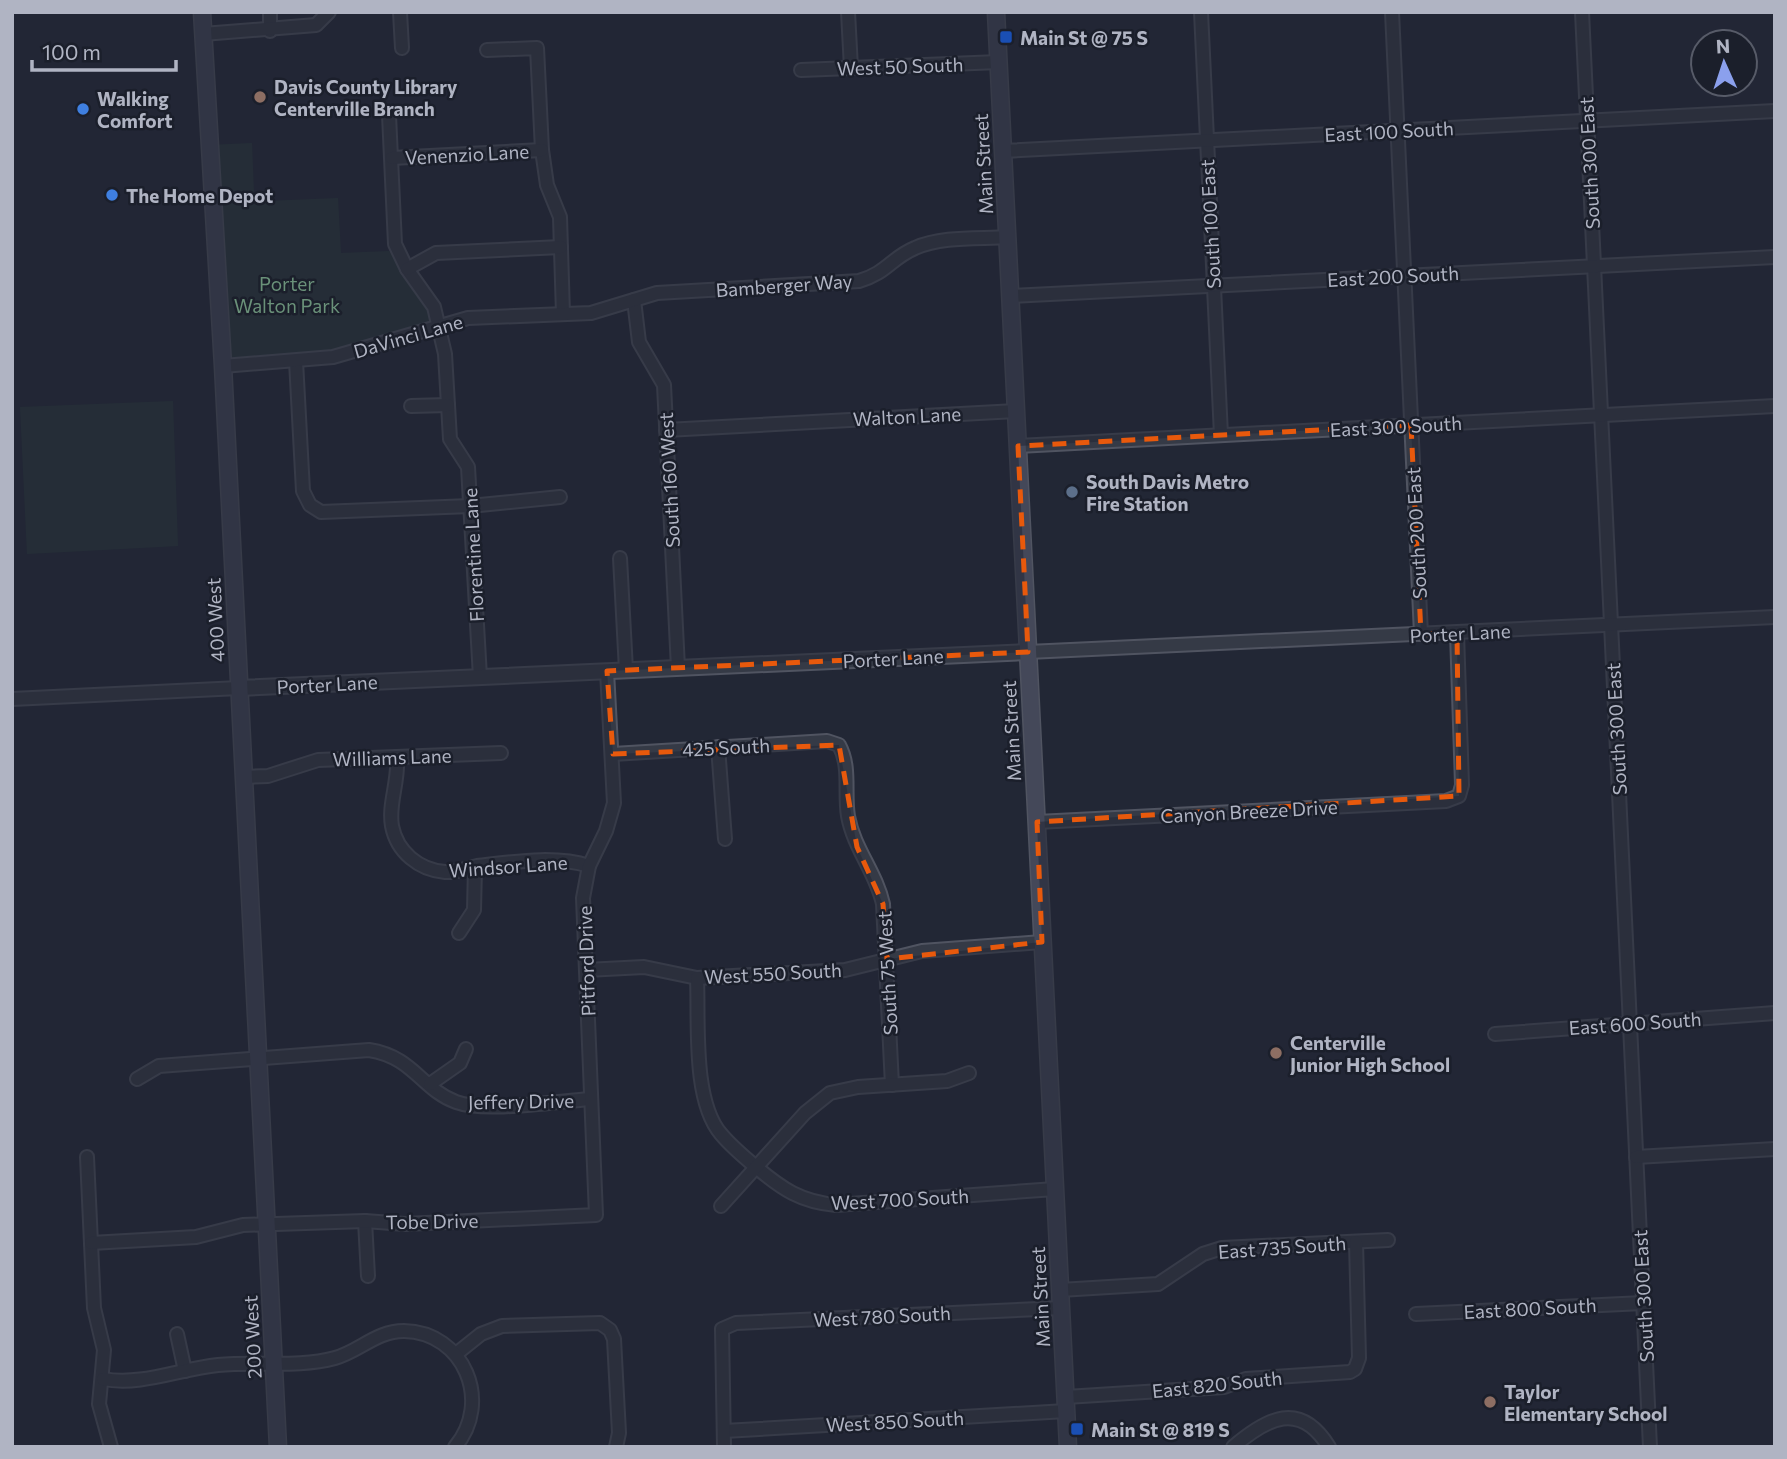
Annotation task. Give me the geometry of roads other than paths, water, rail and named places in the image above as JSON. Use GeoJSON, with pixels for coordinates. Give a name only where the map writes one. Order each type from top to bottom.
{"type":"FeatureCollection","features":[{"type":"Feature","properties":{"kind":"main road","name":"400 West"},"geometry":{"type":"LineString","coordinates":[[202,12],[267,1225]]}},
{"type":"Feature","properties":{"kind":"main road","name":"Main Street"},"geometry":{"type":"LineString","coordinates":[[996,12],[1068,1447]]}},
{"type":"Feature","properties":{"kind":"main road","name":"200 West"},"geometry":{"type":"LineString","coordinates":[[267,1225],[278,1447]]}},
{"type":"Feature","properties":{"kind":"street"},"geometry":{"type":"LineString","coordinates":[[270,12],[270,31]]}},
{"type":"Feature","properties":{"kind":"street"},"geometry":{"type":"LineString","coordinates":[[203,34],[270,31],[316,24],[329,12]]}},
{"type":"Feature","properties":{"kind":"street"},"geometry":{"type":"LineString","coordinates":[[400,12],[400,48]]}},
{"type":"Feature","properties":{"kind":"street"},"geometry":{"type":"LineString","coordinates":[[848,12],[850,68]]}},
{"type":"Feature","properties":{"kind":"street","name":"South 100 East"},"geometry":{"type":"LineString","coordinates":[[1201,12],[1221,435]]}},
{"type":"Feature","properties":{"kind":"street","name":"South 200 East"},"geometry":{"type":"LineString","coordinates":[[1392,12],[1421,635]]}},
{"type":"Feature","properties":{"kind":"street","name":"South 300 East"},"geometry":{"type":"LineString","coordinates":[[1581,12],[1650,1447]]}},
{"type":"Feature","properties":{"kind":"street"},"geometry":{"type":"LineString","coordinates":[[487,50],[537,48],[542,150],[547,185],[560,217],[563,314]]}},
{"type":"Feature","properties":{"kind":"street","name":"West 50 South"},"geometry":{"type":"LineString","coordinates":[[801,70],[999,62]]}},
{"type":"Feature","properties":{"kind":"street","name":"East 100 South"},"geometry":{"type":"LineString","coordinates":[[1003,151],[1775,111]]}},
{"type":"Feature","properties":{"kind":"street","name":"Florentine Lane"},"geometry":{"type":"LineString","coordinates":[[389,115],[395,244],[407,269],[430,297],[445,354],[450,439],[468,467],[480,677]]}},
{"type":"Feature","properties":{"kind":"street","name":"Venenzio Lane"},"geometry":{"type":"LineString","coordinates":[[392,158],[542,150]]}},
{"type":"Feature","properties":{"kind":"street","name":"Bamberger Way"},"geometry":{"type":"LineString","coordinates":[[634,300],[657,293],[859,281],[879,275],[906,252],[934,242],[1007,237]]}},
{"type":"Feature","properties":{"kind":"street"},"geometry":{"type":"LineString","coordinates":[[407,269],[436,253],[561,247]]}},
{"type":"Feature","properties":{"kind":"street","name":"East 200 South"},"geometry":{"type":"LineString","coordinates":[[1010,296],[1775,257]]}},
{"type":"Feature","properties":{"kind":"street","name":"DaVinci Lane"},"geometry":{"type":"LineString","coordinates":[[223,366],[333,357],[438,324],[468,318],[591,313],[634,300]]}},
{"type":"Feature","properties":{"kind":"street","name":"South 160 West"},"geometry":{"type":"LineString","coordinates":[[634,300],[639,342],[664,385],[678,668]]}},
{"type":"Feature","properties":{"kind":"street"},"geometry":{"type":"LineString","coordinates":[[296,362],[303,491],[310,505],[321,512],[470,506],[560,497]]}},
{"type":"Feature","properties":{"kind":"street"},"geometry":{"type":"LineString","coordinates":[[411,406],[448,405]]}},
{"type":"Feature","properties":{"kind":"street","name":"East 300 South"},"geometry":{"type":"LineString","coordinates":[[1018,446],[1775,406]]}},
{"type":"Feature","properties":{"kind":"street","name":"Walton Lane"},"geometry":{"type":"LineString","coordinates":[[666,430],[1016,411]]}},
{"type":"Feature","properties":{"kind":"street"},"geometry":{"type":"LineString","coordinates":[[620,558],[626,670]]}},
{"type":"Feature","properties":{"kind":"street","name":"Porter Lane"},"geometry":{"type":"LineString","coordinates":[[12,699],[1775,617]]}},
{"type":"Feature","properties":{"kind":"street","name":"Canyon Breeze Drive"},"geometry":{"type":"LineString","coordinates":[[1037,822],[1446,801],[1460,796],[1462,785],[1457,633]]}},
{"type":"Feature","properties":{"kind":"street","name":"Pitford Drive"},"geometry":{"type":"LineString","coordinates":[[596,1215],[583,898],[590,866],[606,831],[614,803],[607,671]]}},
{"type":"Feature","properties":{"kind":"street","name":"425 South"},"geometry":{"type":"LineString","coordinates":[[613,754],[827,741],[839,745]]}},
{"type":"Feature","properties":{"kind":"street","name":"South 75 West"},"geometry":{"type":"LineString","coordinates":[[839,745],[846,757],[848,816],[854,836],[879,884],[883,904],[892,1085]]}},
{"type":"Feature","properties":{"kind":"street"},"geometry":{"type":"LineString","coordinates":[[718,747],[725,839]]}},
{"type":"Feature","properties":{"kind":"street","name":"Williams Lane"},"geometry":{"type":"LineString","coordinates":[[244,777],[268,776],[318,760],[501,753]]}},
{"type":"Feature","properties":{"kind":"street","name":"Windsor Lane"},"geometry":{"type":"LineString","coordinates":[[397,757],[398,779],[390,814],[396,842],[423,867],[447,872],[568,859],[590,866]]}},
{"type":"Feature","properties":{"kind":"street"},"geometry":{"type":"LineString","coordinates":[[459,933],[474,910],[475,867]]}},
{"type":"Feature","properties":{"kind":"street","name":"West 550 South"},"geometry":{"type":"LineString","coordinates":[[586,970],[644,967],[697,978],[845,970],[922,951],[1042,942]]}},
{"type":"Feature","properties":{"kind":"street","name":"West 700 South"},"geometry":{"type":"LineString","coordinates":[[697,978],[702,1084],[709,1113],[720,1133],[756,1167],[792,1195],[811,1203],[836,1205],[1055,1189]]}},
{"type":"Feature","properties":{"kind":"street","name":"East 600 South"},"geometry":{"type":"LineString","coordinates":[[1496,1034],[1775,1013]]}},
{"type":"Feature","properties":{"kind":"street"},"geometry":{"type":"LineString","coordinates":[[429,1084],[460,1063],[466,1049]]}},
{"type":"Feature","properties":{"kind":"street","name":"Jeffery Drive"},"geometry":{"type":"LineString","coordinates":[[137,1079],[159,1066],[244,1062],[258,1057],[369,1050],[388,1053],[408,1064],[429,1084],[456,1102],[482,1106],[591,1099]]}},
{"type":"Feature","properties":{"kind":"street"},"geometry":{"type":"LineString","coordinates":[[721,1206],[805,1113],[830,1093],[892,1085],[947,1082],[969,1073]]}},
{"type":"Feature","properties":{"kind":"street"},"geometry":{"type":"LineString","coordinates":[[1636,1157],[1775,1149]]}},
{"type":"Feature","properties":{"kind":"street"},"geometry":{"type":"LineString","coordinates":[[87,1157],[94,1308],[104,1350],[100,1413],[111,1447]]}},
{"type":"Feature","properties":{"kind":"street","name":"Tobe Drive"},"geometry":{"type":"LineString","coordinates":[[91,1243],[190,1238],[243,1225],[365,1221],[405,1224],[596,1215]]}},
{"type":"Feature","properties":{"kind":"street"},"geometry":{"type":"LineString","coordinates":[[365,1221],[368,1276]]}},
{"type":"Feature","properties":{"kind":"street","name":"East 735 South"},"geometry":{"type":"LineString","coordinates":[[1060,1290],[1158,1284],[1203,1254],[1222,1248],[1388,1240]]}},
{"type":"Feature","properties":{"kind":"street","name":"East 820 South"},"geometry":{"type":"LineString","coordinates":[[1066,1404],[1224,1387],[1246,1379],[1344,1374],[1355,1369],[1359,1358],[1356,1242]]}},
{"type":"Feature","properties":{"kind":"street","name":"East 800 South"},"geometry":{"type":"LineString","coordinates":[[1416,1314],[1643,1303]]}},
{"type":"Feature","properties":{"kind":"street","name":"West 780 South"},"geometry":{"type":"LineString","coordinates":[[724,1430],[722,1329],[736,1323],[1061,1308]]}},
{"type":"Feature","properties":{"kind":"street"},"geometry":{"type":"LineString","coordinates":[[456,1354],[481,1334],[502,1326],[600,1323],[610,1330],[614,1339],[619,1433],[616,1447]]}},
{"type":"Feature","properties":{"kind":"street"},"geometry":{"type":"LineString","coordinates":[[103,1379],[135,1381],[217,1365],[336,1358],[381,1335],[402,1331],[433,1338],[456,1354],[469,1376],[473,1404],[467,1430],[455,1447]]}},
{"type":"Feature","properties":{"kind":"street"},"geometry":{"type":"LineString","coordinates":[[177,1334],[185,1371]]}},
{"type":"Feature","properties":{"kind":"street","name":"West 850 South"},"geometry":{"type":"LineString","coordinates":[[724,1430],[1066,1404]]}},
{"type":"Feature","properties":{"kind":"street"},"geometry":{"type":"LineString","coordinates":[[1233,1447],[1264,1423],[1281,1418],[1297,1419],[1320,1431],[1329,1447]]}},
{"type":"Feature","properties":{"kind":"street"},"geometry":{"type":"LineString","coordinates":[[724,1430],[724,1447]]}},
{"type":"Feature","properties":{"kind":"place","name":"Main St @ 75 S"},"geometry":{"type":"Point","coordinates":[1006,37]}},
{"type":"Feature","properties":{"kind":"place","name":"Davis County Library Centerville Branch"},"geometry":{"type":"Point","coordinates":[260,97]}},
{"type":"Feature","properties":{"kind":"place","name":"Walking Comfort"},"geometry":{"type":"Point","coordinates":[83,109]}},
{"type":"Feature","properties":{"kind":"place","name":"The Home Depot"},"geometry":{"type":"Point","coordinates":[112,195]}},
{"type":"Feature","properties":{"kind":"place","name":"South Davis Metro Fire Station"},"geometry":{"type":"Point","coordinates":[1072,492]}},
{"type":"Feature","properties":{"kind":"place","name":"Centerville Junior High School"},"geometry":{"type":"Point","coordinates":[1276,1053]}},
{"type":"Feature","properties":{"kind":"place","name":"Taylor Elementary School"},"geometry":{"type":"Point","coordinates":[1490,1402]}},
{"type":"Feature","properties":{"kind":"place","name":"Main St @ 819 S"},"geometry":{"type":"Point","coordinates":[1077,1429]}},
{"type":"Feature","properties":{"kind":"park label","name":"Porter Walton Park"},"geometry":{"type":"Point","coordinates":[287,294]}}]}
